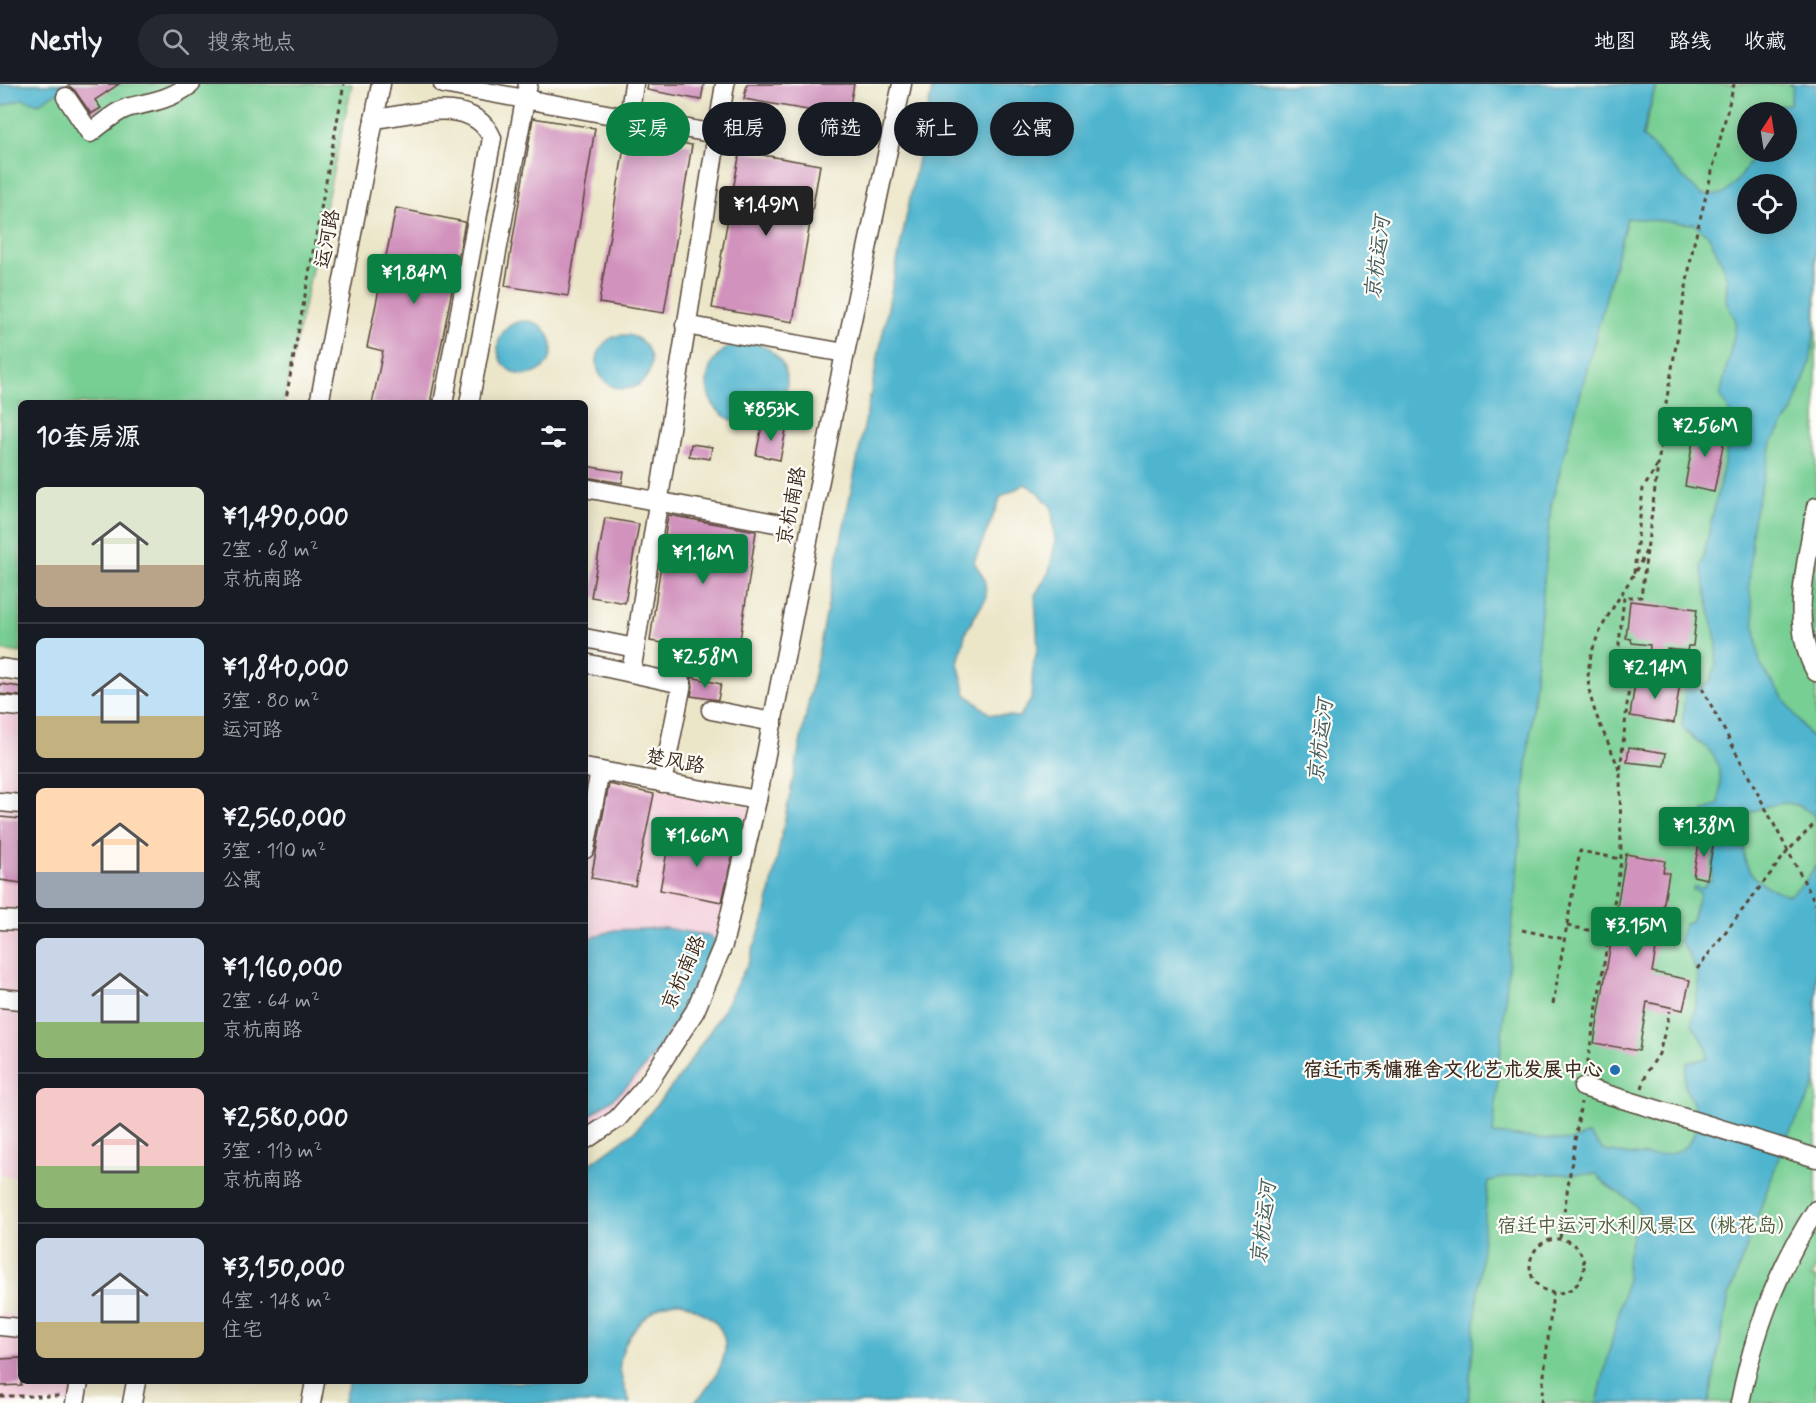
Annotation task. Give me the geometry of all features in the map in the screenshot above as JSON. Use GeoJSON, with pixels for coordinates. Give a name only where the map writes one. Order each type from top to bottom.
{"type":"FeatureCollection","features":[{"type":"Feature","properties":{"kind":"street"},"geometry":{"type":"LineString","coordinates":[[66,97],[90,133],[126,108],[162,100],[191,84]]}},
{"type":"Feature","properties":{"kind":"street","name":"运河路"},"geometry":{"type":"LineString","coordinates":[[320,400],[381,84]]}},
{"type":"Feature","properties":{"kind":"street"},"geometry":{"type":"LineString","coordinates":[[443,84],[527,92],[606,111]]}},
{"type":"Feature","properties":{"kind":"street"},"geometry":{"type":"LineString","coordinates":[[631,102],[634,84]]}},
{"type":"Feature","properties":{"kind":"street"},"geometry":{"type":"LineString","coordinates":[[722,102],[725,84]]}},
{"type":"Feature","properties":{"kind":"street","name":"京杭南路"},"geometry":{"type":"LineString","coordinates":[[588,1138],[617,1119],[647,1085],[695,1011],[723,945],[757,800],[845,353],[902,84]]}},
{"type":"Feature","properties":{"kind":"street"},"geometry":{"type":"LineString","coordinates":[[470,400],[527,92]]}},
{"type":"Feature","properties":{"kind":"street"},"geometry":{"type":"LineString","coordinates":[[374,119],[454,110],[476,118],[487,126],[492,138],[444,400]]}},
{"type":"Feature","properties":{"kind":"street"},"geometry":{"type":"LineString","coordinates":[[631,673],[713,156]]}},
{"type":"Feature","properties":{"kind":"street"},"geometry":{"type":"LineString","coordinates":[[686,326],[845,353]]}},
{"type":"Feature","properties":{"kind":"street"},"geometry":{"type":"LineString","coordinates":[[588,489],[781,524]]}},
{"type":"Feature","properties":{"kind":"street"},"geometry":{"type":"LineString","coordinates":[[1816,507],[1802,602],[1806,653],[1816,672]]}},
{"type":"Feature","properties":{"kind":"street"},"geometry":{"type":"LineString","coordinates":[[588,639],[635,648]]}},
{"type":"Feature","properties":{"kind":"street"},"geometry":{"type":"LineString","coordinates":[[588,664],[682,684],[662,783]]}},
{"type":"Feature","properties":{"kind":"street"},"geometry":{"type":"LineString","coordinates":[[0,668],[18,670]]}},
{"type":"Feature","properties":{"kind":"street"},"geometry":{"type":"LineString","coordinates":[[0,705],[18,707]]}},
{"type":"Feature","properties":{"kind":"street"},"geometry":{"type":"LineString","coordinates":[[711,710],[772,722]]}},
{"type":"Feature","properties":{"kind":"street"},"geometry":{"type":"LineString","coordinates":[[588,815],[592,770]]}},
{"type":"Feature","properties":{"kind":"street","name":"楚风路"},"geometry":{"type":"LineString","coordinates":[[592,770],[757,800]]}},
{"type":"Feature","properties":{"kind":"street"},"geometry":{"type":"LineString","coordinates":[[0,802],[18,803]]}},
{"type":"Feature","properties":{"kind":"street"},"geometry":{"type":"LineString","coordinates":[[0,920],[18,921]]}},
{"type":"Feature","properties":{"kind":"street"},"geometry":{"type":"LineString","coordinates":[[0,998],[18,1000]]}},
{"type":"Feature","properties":{"kind":"street"},"geometry":{"type":"LineString","coordinates":[[1583,1087],[1816,1158]]}},
{"type":"Feature","properties":{"kind":"street"},"geometry":{"type":"LineString","coordinates":[[1740,1403],[1750,1351],[1798,1237],[1816,1210]]}},
{"type":"Feature","properties":{"kind":"street"},"geometry":{"type":"LineString","coordinates":[[0,1326],[18,1328]]}},
{"type":"Feature","properties":{"kind":"street"},"geometry":{"type":"LineString","coordinates":[[132,1403],[136,1384]]}},
{"type":"Feature","properties":{"kind":"street"},"geometry":{"type":"LineString","coordinates":[[311,1403],[315,1384]]}},
{"type":"Feature","properties":{"kind":"path"},"geometry":{"type":"LineString","coordinates":[[286,400],[344,84]]}},
{"type":"Feature","properties":{"kind":"path"},"geometry":{"type":"LineString","coordinates":[[1560,1238],[1621,858],[1620,772],[1630,677],[1618,654],[1624,597],[1641,597],[1666,403],[1696,234],[1734,84]]}},
{"type":"Feature","properties":{"kind":"path"},"geometry":{"type":"LineString","coordinates":[[1633,575],[1643,489],[1658,464]]}},
{"type":"Feature","properties":{"kind":"path"},"geometry":{"type":"LineString","coordinates":[[1620,772],[1598,719],[1587,672],[1600,632],[1647,547]]}},
{"type":"Feature","properties":{"kind":"path"},"geometry":{"type":"LineString","coordinates":[[1702,688],[1816,904]]}},
{"type":"Feature","properties":{"kind":"path"},"geometry":{"type":"LineString","coordinates":[[1697,969],[1787,852],[1815,823]]}},
{"type":"Feature","properties":{"kind":"path"},"geometry":{"type":"LineString","coordinates":[[1553,1004],[1580,851],[1621,858]]}},
{"type":"Feature","properties":{"kind":"path"},"geometry":{"type":"LineString","coordinates":[[1567,926],[1609,934]]}},
{"type":"Feature","properties":{"kind":"path"},"geometry":{"type":"LineString","coordinates":[[1522,930],[1564,939]]}},
{"type":"Feature","properties":{"kind":"path"},"geometry":{"type":"LineString","coordinates":[[1642,1105],[1642,1086],[1659,1054],[1670,1011]]}},
{"type":"Feature","properties":{"kind":"path"},"geometry":{"type":"LineString","coordinates":[[1560,1238],[1579,1249],[1584,1266],[1579,1282],[1573,1288],[1553,1293],[1540,1287],[1533,1280],[1529,1262],[1538,1245],[1546,1240],[1560,1238]]}},
{"type":"Feature","properties":{"kind":"path"},"geometry":{"type":"LineString","coordinates":[[1540,1403],[1553,1293]]}},
{"type":"Feature","properties":{"kind":"path"},"geometry":{"type":"LineString","coordinates":[[0,1396],[77,1394]]}},
{"type":"Feature","properties":{"kind":"shaded area"},"geometry":{"type":"Polygon","coordinates":[[[0,684],[18,686],[18,1178],[0,1175],[0,684]]]}},
{"type":"Feature","properties":{"kind":"shaded area"},"geometry":{"type":"Polygon","coordinates":[[[588,777],[750,807],[725,917],[704,977],[659,1054],[612,1110],[588,1126],[588,777]]]}},
{"type":"Feature","properties":{"kind":"shaded area"},"geometry":{"type":"Polygon","coordinates":[[[0,1313],[18,1316],[18,1384],[86,1384],[82,1403],[0,1403],[0,1313]]]}},
{"type":"Feature","properties":{"kind":"green space"},"geometry":{"type":"Polygon","coordinates":[[[0,84],[352,84],[284,400],[18,400],[18,653],[0,650],[0,84]]]}},
{"type":"Feature","properties":{"kind":"green space","name":"宿迁中运河水利风景区（桃花岛）"},"geometry":{"type":"Polygon","coordinates":[[[1656,84],[1816,84],[1816,1267],[1811,1277],[1816,1278],[1816,1403],[1459,1403],[1551,505],[1656,84]]]}},
{"type":"Feature","properties":{"kind":"water"},"geometry":{"type":"Polygon","coordinates":[[[0,84],[76,84],[48,97],[39,104],[23,99],[0,107],[0,84]]]}},
{"type":"Feature","properties":{"kind":"water","name":"京杭运河"},"geometry":{"type":"Polygon","coordinates":[[[933,84],[1656,84],[1642,136],[1701,195],[1724,194],[1737,181],[1737,234],[1797,234],[1797,174],[1742,174],[1750,162],[1797,162],[1797,102],[1790,102],[1793,87],[1788,84],[1816,84],[1815,327],[1810,363],[1793,411],[1773,440],[1753,520],[1749,584],[1760,664],[1816,745],[1816,818],[1800,806],[1792,804],[1766,806],[1748,814],[1743,843],[1747,866],[1753,875],[1774,890],[1789,895],[1805,882],[1816,865],[1816,1080],[1812,1092],[1785,1140],[1729,1296],[1709,1403],[1597,1403],[1627,1278],[1627,1257],[1639,1210],[1601,1180],[1597,1174],[1522,1174],[1488,1181],[1468,1403],[694,1403],[719,1369],[724,1356],[725,1344],[722,1333],[714,1322],[701,1312],[681,1302],[670,1303],[650,1313],[633,1331],[627,1342],[622,1352],[620,1368],[630,1403],[343,1403],[348,1384],[588,1384],[588,1166],[635,1131],[678,1079],[720,1016],[749,961],[766,913],[918,156],[978,156],[978,102],[929,102],[933,84]],[[1627,218],[1551,505],[1493,1134],[1570,1141],[1589,1134],[1604,1151],[1650,1156],[1665,1155],[1679,1150],[1689,1142],[1695,1130],[1695,1111],[1684,1080],[1687,1063],[1707,1058],[1707,1048],[1692,1024],[1698,989],[1696,971],[1679,940],[1684,924],[1692,920],[1700,892],[1693,890],[1694,887],[1704,888],[1706,882],[1711,881],[1716,839],[1700,829],[1704,811],[1719,804],[1720,790],[1719,768],[1713,755],[1682,727],[1686,685],[1702,688],[1711,680],[1716,664],[1717,645],[1701,567],[1733,424],[1727,406],[1720,396],[1735,331],[1735,319],[1726,302],[1727,279],[1723,265],[1709,236],[1694,224],[1627,218]],[[1025,484],[1001,497],[974,562],[985,580],[986,598],[966,631],[958,663],[966,694],[990,714],[1019,717],[1031,700],[1033,666],[1038,647],[1035,595],[1049,572],[1055,543],[1052,508],[1038,492],[1025,484]]]}},
{"type":"Feature","properties":{"kind":"water"},"geometry":{"type":"Polygon","coordinates":[[[520,321],[530,321],[540,325],[548,333],[552,348],[548,363],[540,371],[530,375],[520,375],[510,371],[502,363],[498,353],[498,343],[502,333],[510,325],[520,321]]]}},
{"type":"Feature","properties":{"kind":"water"},"geometry":{"type":"Polygon","coordinates":[[[619,335],[629,335],[639,339],[647,347],[651,362],[647,377],[639,385],[629,389],[619,389],[609,385],[601,377],[597,367],[597,357],[601,347],[609,339],[619,335]]]}},
{"type":"Feature","properties":{"kind":"water"},"geometry":{"type":"Polygon","coordinates":[[[747,343],[762,346],[775,355],[784,368],[787,383],[784,398],[775,411],[762,420],[747,423],[732,420],[719,411],[710,398],[707,383],[710,368],[719,355],[732,346],[747,343]]]}},
{"type":"Feature","properties":{"kind":"water"},"geometry":{"type":"Polygon","coordinates":[[[665,928],[711,936],[715,942],[679,1015],[657,1050],[627,1086],[588,1117],[588,939],[614,930],[665,928]]]}},
{"type":"Feature","properties":{"kind":"building"},"geometry":{"type":"Polygon","coordinates":[[[67,84],[119,84],[95,100],[101,108],[91,114],[75,91],[67,84]]]}},
{"type":"Feature","properties":{"kind":"building"},"geometry":{"type":"Polygon","coordinates":[[[648,84],[704,84],[701,100],[647,90],[648,84]]]}},
{"type":"Feature","properties":{"kind":"building"},"geometry":{"type":"Polygon","coordinates":[[[747,84],[854,84],[851,102],[798,102],[798,108],[786,106],[786,102],[744,99],[747,84]]]}},
{"type":"Feature","properties":{"kind":"building"},"geometry":{"type":"Polygon","coordinates":[[[533,118],[595,128],[568,296],[505,286],[533,118]]]}},
{"type":"Feature","properties":{"kind":"building"},"geometry":{"type":"Polygon","coordinates":[[[690,145],[692,145],[664,313],[599,303],[622,156],[690,156],[690,145]]]}},
{"type":"Feature","properties":{"kind":"building"},"geometry":{"type":"Polygon","coordinates":[[[739,156],[769,156],[820,165],[793,322],[712,308],[739,156]]]}},
{"type":"Feature","properties":{"kind":"building"},"geometry":{"type":"Polygon","coordinates":[[[396,208],[465,222],[431,400],[373,400],[383,351],[367,347],[396,208]]]}},
{"type":"Feature","properties":{"kind":"building"},"geometry":{"type":"Polygon","coordinates":[[[1696,424],[1726,430],[1714,492],[1685,486],[1696,424]]]}},
{"type":"Feature","properties":{"kind":"building"},"geometry":{"type":"Polygon","coordinates":[[[762,425],[786,430],[780,460],[756,455],[762,425]]]}},
{"type":"Feature","properties":{"kind":"building"},"geometry":{"type":"Polygon","coordinates":[[[691,444],[712,447],[710,459],[689,456],[691,444]]]}},
{"type":"Feature","properties":{"kind":"building"},"geometry":{"type":"Polygon","coordinates":[[[588,466],[624,472],[622,483],[588,477],[588,466]]]}},
{"type":"Feature","properties":{"kind":"building"},"geometry":{"type":"Polygon","coordinates":[[[668,515],[756,531],[738,654],[650,641],[668,515]]]}},
{"type":"Feature","properties":{"kind":"building"},"geometry":{"type":"Polygon","coordinates":[[[605,518],[639,524],[625,603],[591,597],[605,518]]]}},
{"type":"Feature","properties":{"kind":"building"},"geometry":{"type":"Polygon","coordinates":[[[1630,601],[1697,609],[1693,646],[1688,646],[1687,651],[1667,649],[1666,656],[1649,655],[1650,645],[1632,643],[1631,639],[1626,638],[1630,601]]]}},
{"type":"Feature","properties":{"kind":"building"},"geometry":{"type":"Polygon","coordinates":[[[691,677],[721,684],[718,700],[691,696],[693,686],[691,677]]]}},
{"type":"Feature","properties":{"kind":"building"},"geometry":{"type":"Polygon","coordinates":[[[1636,677],[1680,683],[1674,723],[1630,716],[1636,677]]]}},
{"type":"Feature","properties":{"kind":"building"},"geometry":{"type":"Polygon","coordinates":[[[0,684],[18,687],[18,696],[0,694],[0,684]]]}},
{"type":"Feature","properties":{"kind":"building"},"geometry":{"type":"Polygon","coordinates":[[[1629,747],[1666,753],[1664,766],[1627,762],[1629,747]]]}},
{"type":"Feature","properties":{"kind":"building"},"geometry":{"type":"Polygon","coordinates":[[[609,784],[654,794],[635,886],[591,878],[609,784]]]}},
{"type":"Feature","properties":{"kind":"building"},"geometry":{"type":"Polygon","coordinates":[[[0,817],[18,819],[18,883],[0,880],[0,817]]]}},
{"type":"Feature","properties":{"kind":"building"},"geometry":{"type":"Polygon","coordinates":[[[670,835],[734,847],[722,902],[660,890],[670,835]]]}},
{"type":"Feature","properties":{"kind":"building"},"geometry":{"type":"Polygon","coordinates":[[[1700,838],[1714,841],[1707,879],[1693,876],[1700,838]]]}},
{"type":"Feature","properties":{"kind":"building"},"geometry":{"type":"Polygon","coordinates":[[[1626,854],[1665,861],[1663,872],[1669,873],[1652,972],[1690,980],[1683,1010],[1647,1002],[1639,1051],[1594,1043],[1626,854]]]}},
{"type":"Feature","properties":{"kind":"building"},"geometry":{"type":"Polygon","coordinates":[[[18,1358],[18,1384],[21,1385],[0,1386],[0,1359],[18,1358]]]}},
{"type":"Feature","properties":{"kind":"place","name":"宿迁市秀慵雅舍文化艺术发展中心"},"geometry":{"type":"Point","coordinates":[1615,1070]}}]}
